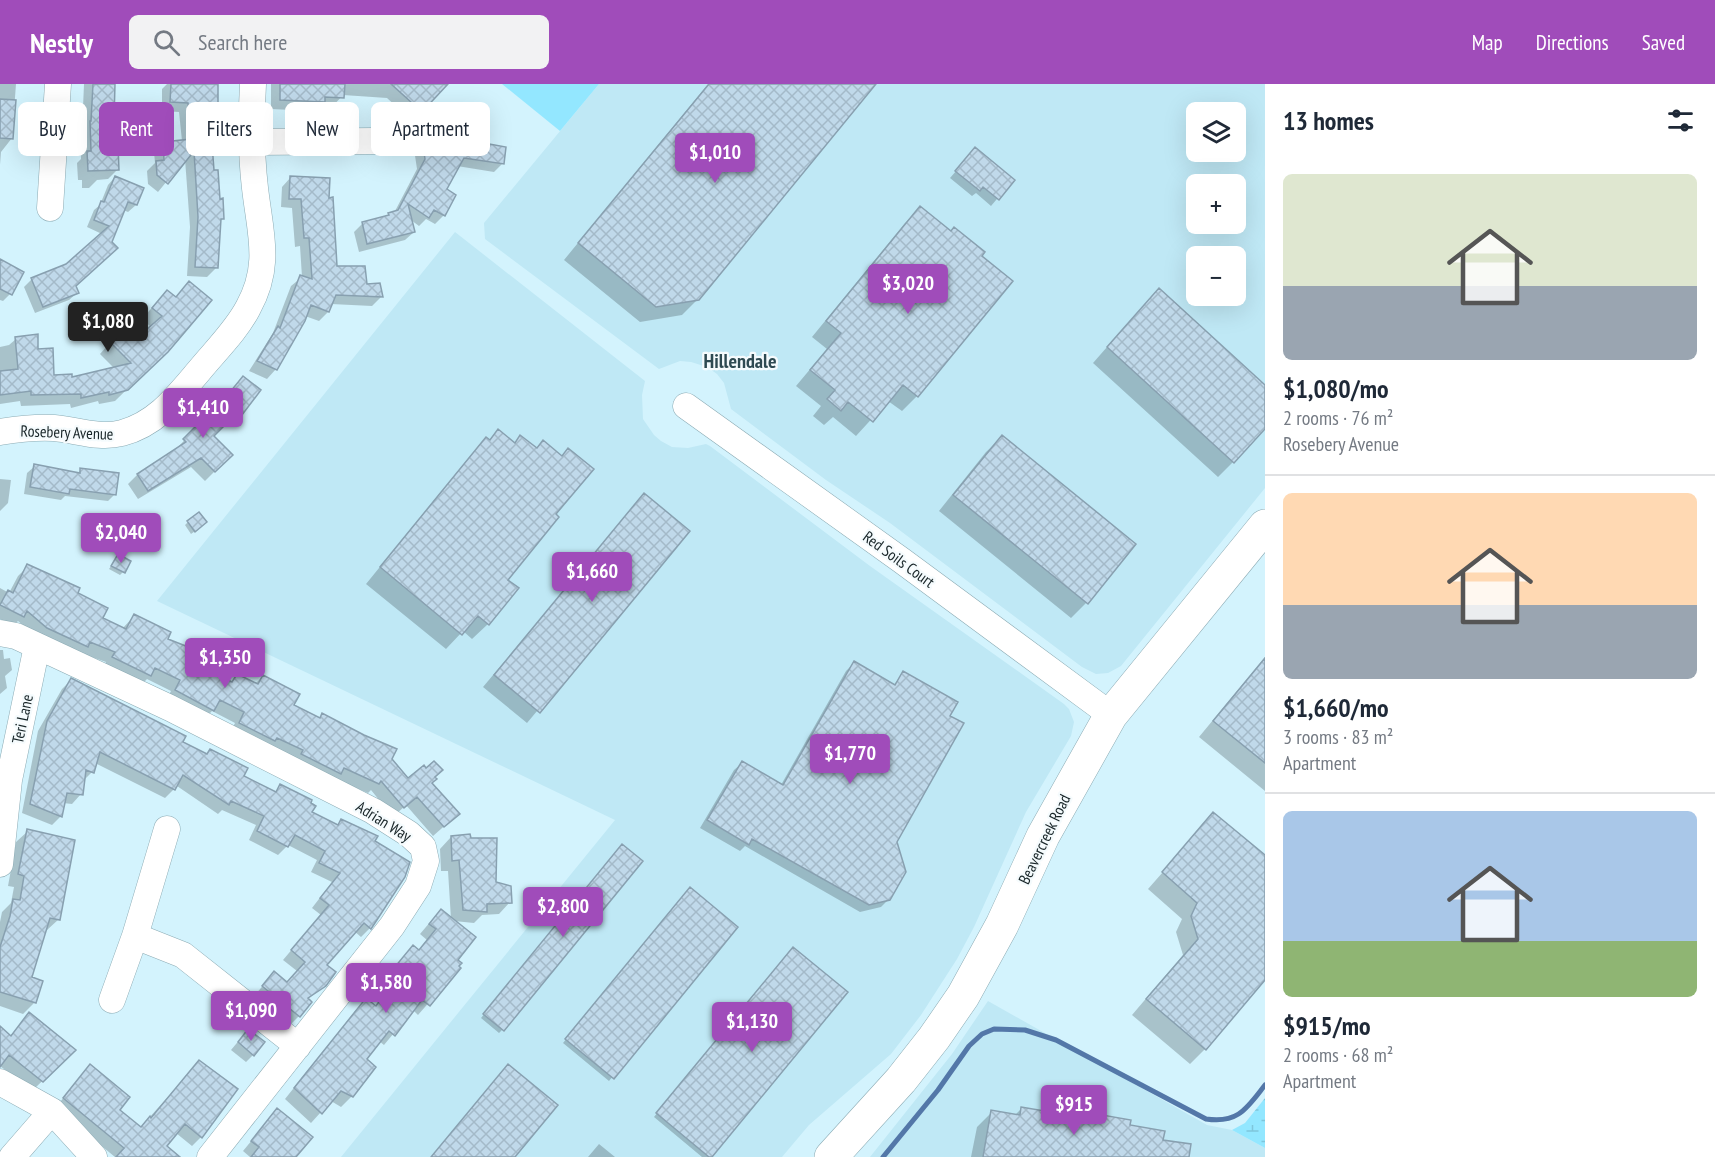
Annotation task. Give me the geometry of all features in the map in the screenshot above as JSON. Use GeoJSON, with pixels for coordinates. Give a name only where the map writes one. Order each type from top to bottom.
{"type":"FeatureCollection","features":[{"type":"Feature","properties":{"kind":"main road","name":"Beavercreek Road"},"geometry":{"type":"LineString","coordinates":[[831,1157],[901,1080],[963,996],[998,933],[1043,836],[1111,715],[1265,526]]}},
{"type":"Feature","properties":{"kind":"street"},"geometry":{"type":"LineString","coordinates":[[50,208],[58,84]]}},
{"type":"Feature","properties":{"kind":"street","name":"Rosebery Avenue"},"geometry":{"type":"LineString","coordinates":[[253,84],[253,102]]}},
{"type":"Feature","properties":{"kind":"street"},"geometry":{"type":"LineString","coordinates":[[273,142],[371,141]]}},
{"type":"Feature","properties":{"kind":"street","name":"Rosebery Avenue"},"geometry":{"type":"LineString","coordinates":[[0,432],[27,428],[55,428],[102,435],[119,434],[138,428],[156,418],[171,404],[240,321],[255,294],[262,269],[264,246],[255,190],[253,156]]}},
{"type":"Feature","properties":{"kind":"street","name":"Red Soils Court"},"geometry":{"type":"LineString","coordinates":[[686,406],[901,560],[1111,715]]}},
{"type":"Feature","properties":{"kind":"street","name":"Adrian Way"},"geometry":{"type":"LineString","coordinates":[[0,633],[16,636],[170,708],[373,811],[409,834],[423,847],[426,861],[418,886],[392,926],[210,1157]]}},
{"type":"Feature","properties":{"kind":"street","name":"Teri Lane"},"geometry":{"type":"LineString","coordinates":[[0,864],[5,780],[37,646]]}},
{"type":"Feature","properties":{"kind":"street"},"geometry":{"type":"LineString","coordinates":[[112,1000],[135,936],[167,829]]}},
{"type":"Feature","properties":{"kind":"street"},"geometry":{"type":"LineString","coordinates":[[135,936],[183,955],[298,1046]]}},
{"type":"Feature","properties":{"kind":"street"},"geometry":{"type":"LineString","coordinates":[[0,1082],[52,1111],[94,1157]]}},
{"type":"Feature","properties":{"kind":"street"},"geometry":{"type":"LineString","coordinates":[[12,1157],[52,1111]]}},
{"type":"Feature","properties":{"kind":"shaded area"},"geometry":{"type":"Polygon","coordinates":[[[599,84],[1265,84],[1265,488],[1121,666],[1108,673],[1096,674],[1082,667],[890,523],[826,480],[731,409],[724,383],[717,374],[707,367],[680,361],[659,369],[485,239],[484,223],[599,84]]]}},
{"type":"Feature","properties":{"kind":"shaded area"},"geometry":{"type":"Polygon","coordinates":[[[455,232],[645,381],[642,395],[643,419],[661,441],[672,447],[688,448],[706,444],[710,446],[870,566],[1064,704],[1069,709],[1074,722],[1071,736],[1026,812],[974,927],[957,959],[921,1015],[891,1054],[809,1125],[782,1157],[341,1157],[615,820],[157,601],[455,232]]]}},
{"type":"Feature","properties":{"kind":"shaded area"},"geometry":{"type":"Polygon","coordinates":[[[988,1001],[1207,1125],[1232,1130],[1265,1148],[1265,1157],[870,1157],[952,1054],[988,1001]]]}},
{"type":"Feature","properties":{"kind":"green space"},"geometry":{"type":"Polygon","coordinates":[[[502,84],[599,84],[560,131],[502,84]]]}},
{"type":"Feature","properties":{"kind":"green space"},"geometry":{"type":"Polygon","coordinates":[[[1265,1098],[1265,1148],[1232,1130],[1245,1123],[1265,1098]]]}},
{"type":"Feature","properties":{"kind":"building"},"geometry":{"type":"Polygon","coordinates":[[[93,84],[115,84],[114,102],[99,102],[99,156],[118,156],[119,170],[88,171],[87,151],[91,151],[93,84]]]}},
{"type":"Feature","properties":{"kind":"building"},"geometry":{"type":"Polygon","coordinates":[[[171,84],[218,84],[218,102],[170,102],[171,84]]]}},
{"type":"Feature","properties":{"kind":"building"},"geometry":{"type":"Polygon","coordinates":[[[280,84],[345,84],[344,98],[325,97],[325,102],[280,100],[280,84]]]}},
{"type":"Feature","properties":{"kind":"building"},"geometry":{"type":"Polygon","coordinates":[[[391,84],[448,84],[431,102],[411,102],[391,84]]]}},
{"type":"Feature","properties":{"kind":"building"},"geometry":{"type":"Polygon","coordinates":[[[709,84],[876,84],[699,300],[656,307],[578,243],[709,84]]]}},
{"type":"Feature","properties":{"kind":"building"},"geometry":{"type":"Polygon","coordinates":[[[0,99],[16,100],[13,139],[0,138],[0,99]]]}},
{"type":"Feature","properties":{"kind":"building"},"geometry":{"type":"Polygon","coordinates":[[[186,140],[186,156],[190,156],[168,184],[157,175],[156,161],[164,160],[164,156],[174,156],[174,141],[186,140]]]}},
{"type":"Feature","properties":{"kind":"building"},"geometry":{"type":"Polygon","coordinates":[[[490,144],[506,147],[504,164],[464,158],[447,189],[456,195],[445,216],[434,210],[429,218],[408,204],[415,232],[367,244],[362,222],[389,215],[388,213],[398,210],[425,156],[490,156],[490,144]]]}},
{"type":"Feature","properties":{"kind":"building"},"geometry":{"type":"Polygon","coordinates":[[[975,147],[1015,180],[999,200],[983,187],[980,191],[955,171],[975,147]]]}},
{"type":"Feature","properties":{"kind":"building"},"geometry":{"type":"Polygon","coordinates":[[[194,156],[213,156],[214,170],[218,170],[220,199],[223,198],[224,219],[221,219],[218,268],[195,267],[198,217],[194,156]]]}},
{"type":"Feature","properties":{"kind":"building"},"geometry":{"type":"Polygon","coordinates":[[[115,176],[144,188],[137,205],[128,202],[112,242],[118,248],[76,286],[79,293],[43,307],[31,278],[66,264],[109,226],[94,220],[101,201],[104,202],[115,176]]]}},
{"type":"Feature","properties":{"kind":"building"},"geometry":{"type":"Polygon","coordinates":[[[290,176],[330,178],[329,198],[333,197],[337,266],[365,266],[367,284],[380,283],[383,297],[336,295],[329,312],[311,305],[305,321],[277,370],[257,361],[278,326],[280,328],[300,275],[312,279],[309,238],[304,238],[301,199],[289,199],[290,176]]]}},
{"type":"Feature","properties":{"kind":"building"},"geometry":{"type":"Polygon","coordinates":[[[920,206],[951,231],[954,227],[985,252],[982,256],[1013,281],[918,397],[903,385],[873,422],[848,402],[841,411],[827,399],[835,390],[810,370],[841,333],[826,321],[920,206]]]}},
{"type":"Feature","properties":{"kind":"building"},"geometry":{"type":"Polygon","coordinates":[[[0,259],[24,272],[12,295],[0,289],[0,259]]]}},
{"type":"Feature","properties":{"kind":"building"},"geometry":{"type":"Polygon","coordinates":[[[189,281],[212,300],[168,352],[128,390],[81,398],[81,394],[31,395],[31,391],[0,395],[0,371],[18,369],[15,337],[38,334],[38,349],[53,348],[54,375],[72,374],[72,377],[131,363],[110,342],[126,325],[139,336],[162,316],[152,308],[167,290],[176,297],[189,281]]]}},
{"type":"Feature","properties":{"kind":"building"},"geometry":{"type":"Polygon","coordinates":[[[1159,288],[1265,385],[1265,429],[1234,463],[1107,347],[1159,288]]]}},
{"type":"Feature","properties":{"kind":"building"},"geometry":{"type":"Polygon","coordinates":[[[243,376],[261,390],[242,415],[238,412],[214,436],[233,455],[215,472],[201,458],[148,491],[137,474],[186,442],[183,439],[212,410],[214,412],[243,376]]]}},
{"type":"Feature","properties":{"kind":"building"},"geometry":{"type":"Polygon","coordinates":[[[498,429],[515,443],[520,435],[537,448],[543,440],[562,456],[568,448],[594,469],[556,514],[559,517],[508,580],[519,588],[489,625],[478,616],[462,635],[380,567],[486,437],[490,440],[498,429]]]}},
{"type":"Feature","properties":{"kind":"building"},"geometry":{"type":"Polygon","coordinates":[[[1002,435],[1136,544],[1088,604],[953,495],[1002,435]]]}},
{"type":"Feature","properties":{"kind":"building"},"geometry":{"type":"Polygon","coordinates":[[[34,464],[80,473],[80,468],[119,473],[116,495],[70,489],[69,494],[30,487],[34,464]]]}},
{"type":"Feature","properties":{"kind":"building"},"geometry":{"type":"Polygon","coordinates":[[[644,493],[690,531],[540,713],[494,675],[644,493]]]}},
{"type":"Feature","properties":{"kind":"building"},"geometry":{"type":"Polygon","coordinates":[[[199,512],[207,522],[195,532],[187,521],[199,512]]]}},
{"type":"Feature","properties":{"kind":"building"},"geometry":{"type":"Polygon","coordinates":[[[118,554],[131,561],[125,573],[111,566],[118,554]]]}},
{"type":"Feature","properties":{"kind":"building"},"geometry":{"type":"Polygon","coordinates":[[[27,564],[80,588],[78,593],[108,608],[103,618],[126,629],[134,614],[171,632],[168,639],[206,654],[200,666],[232,682],[237,674],[258,684],[263,675],[300,694],[294,705],[320,718],[322,713],[397,749],[392,759],[408,778],[424,765],[426,768],[434,761],[443,770],[432,783],[460,814],[444,827],[417,797],[404,808],[381,781],[379,784],[344,768],[341,774],[301,754],[303,750],[277,738],[275,741],[239,723],[244,712],[220,700],[214,711],[175,690],[180,680],[155,668],[151,676],[112,657],[115,652],[90,642],[88,647],[47,628],[27,611],[24,617],[0,605],[8,590],[13,593],[27,564]]]}},
{"type":"Feature","properties":{"kind":"building"},"geometry":{"type":"Polygon","coordinates":[[[1265,658],[1265,763],[1213,721],[1265,658]]]}},
{"type":"Feature","properties":{"kind":"building"},"geometry":{"type":"Polygon","coordinates":[[[854,661],[895,685],[903,671],[958,702],[950,716],[964,723],[897,842],[906,872],[890,900],[869,905],[752,839],[749,845],[707,820],[742,761],[783,785],[854,661]]]}},
{"type":"Feature","properties":{"kind":"building"},"geometry":{"type":"Polygon","coordinates":[[[71,678],[186,736],[183,742],[207,754],[210,749],[248,768],[244,776],[276,792],[280,784],[312,800],[311,803],[316,806],[312,812],[338,825],[341,819],[378,836],[375,841],[410,862],[405,877],[371,929],[364,923],[327,965],[336,972],[326,986],[308,998],[312,1002],[300,1017],[262,986],[274,971],[287,982],[305,962],[291,950],[329,905],[320,898],[340,873],[319,863],[325,851],[295,835],[288,847],[257,831],[264,816],[231,801],[229,805],[183,775],[175,790],[100,752],[94,773],[86,770],[83,795],[67,793],[62,817],[30,804],[47,721],[71,678]]]}},
{"type":"Feature","properties":{"kind":"building"},"geometry":{"type":"Polygon","coordinates":[[[1213,812],[1265,855],[1265,980],[1206,1050],[1146,999],[1198,939],[1191,916],[1197,903],[1162,872],[1213,812]]]}},
{"type":"Feature","properties":{"kind":"building"},"geometry":{"type":"Polygon","coordinates":[[[27,829],[75,840],[60,920],[50,918],[32,977],[43,981],[36,1003],[0,992],[0,947],[13,899],[20,900],[24,876],[18,874],[27,829]]]}},
{"type":"Feature","properties":{"kind":"building"},"geometry":{"type":"Polygon","coordinates":[[[470,834],[471,838],[497,838],[496,882],[511,886],[512,903],[487,904],[487,912],[463,910],[459,860],[452,861],[451,836],[470,834]]]}},
{"type":"Feature","properties":{"kind":"building"},"geometry":{"type":"Polygon","coordinates":[[[622,844],[643,861],[504,1031],[483,1014],[622,844]]]}},
{"type":"Feature","properties":{"kind":"building"},"geometry":{"type":"Polygon","coordinates":[[[690,887],[738,927],[614,1079],[565,1039],[690,887]]]}},
{"type":"Feature","properties":{"kind":"building"},"geometry":{"type":"Polygon","coordinates":[[[441,909],[476,937],[458,960],[462,963],[459,966],[461,968],[430,1006],[422,1000],[395,1036],[389,1031],[367,1059],[376,1067],[353,1097],[341,1091],[322,1114],[294,1088],[366,998],[376,1006],[396,979],[389,974],[413,945],[419,950],[436,929],[429,924],[441,909]]]}},
{"type":"Feature","properties":{"kind":"building"},"geometry":{"type":"Polygon","coordinates":[[[793,947],[848,992],[712,1157],[709,1157],[656,1113],[793,947]]]}},
{"type":"Feature","properties":{"kind":"building"},"geometry":{"type":"Polygon","coordinates":[[[29,1012],[76,1050],[43,1082],[9,1055],[0,1067],[0,1026],[11,1036],[29,1012]]]}},
{"type":"Feature","properties":{"kind":"building"},"geometry":{"type":"Polygon","coordinates":[[[248,1029],[265,1042],[254,1056],[238,1042],[248,1029]]]}},
{"type":"Feature","properties":{"kind":"building"},"geometry":{"type":"Polygon","coordinates":[[[199,1060],[238,1089],[202,1138],[185,1124],[167,1146],[180,1157],[116,1157],[124,1148],[63,1098],[90,1064],[130,1097],[120,1110],[141,1127],[199,1060]]]}},
{"type":"Feature","properties":{"kind":"building"},"geometry":{"type":"Polygon","coordinates":[[[508,1064],[558,1105],[515,1157],[431,1157],[508,1064]]]}},
{"type":"Feature","properties":{"kind":"building"},"geometry":{"type":"Polygon","coordinates":[[[1021,1107],[1056,1113],[1057,1107],[1131,1120],[1130,1125],[1165,1131],[1163,1140],[1191,1144],[1189,1157],[983,1157],[991,1110],[1020,1115],[1021,1107]]]}},
{"type":"Feature","properties":{"kind":"building"},"geometry":{"type":"Polygon","coordinates":[[[277,1108],[313,1137],[296,1157],[251,1157],[259,1147],[251,1141],[277,1108]]]}},
{"type":"Feature","properties":{"kind":"waterway"},"geometry":{"type":"LineString","coordinates":[[883,1157],[938,1090],[969,1046],[982,1034],[994,1029],[1025,1030],[1056,1040],[1206,1119],[1234,1117],[1247,1107],[1265,1085]]}},
{"type":"Feature","properties":{"kind":"district","name":"Hillendale"},"geometry":{"type":"Point","coordinates":[740,361]}}]}
